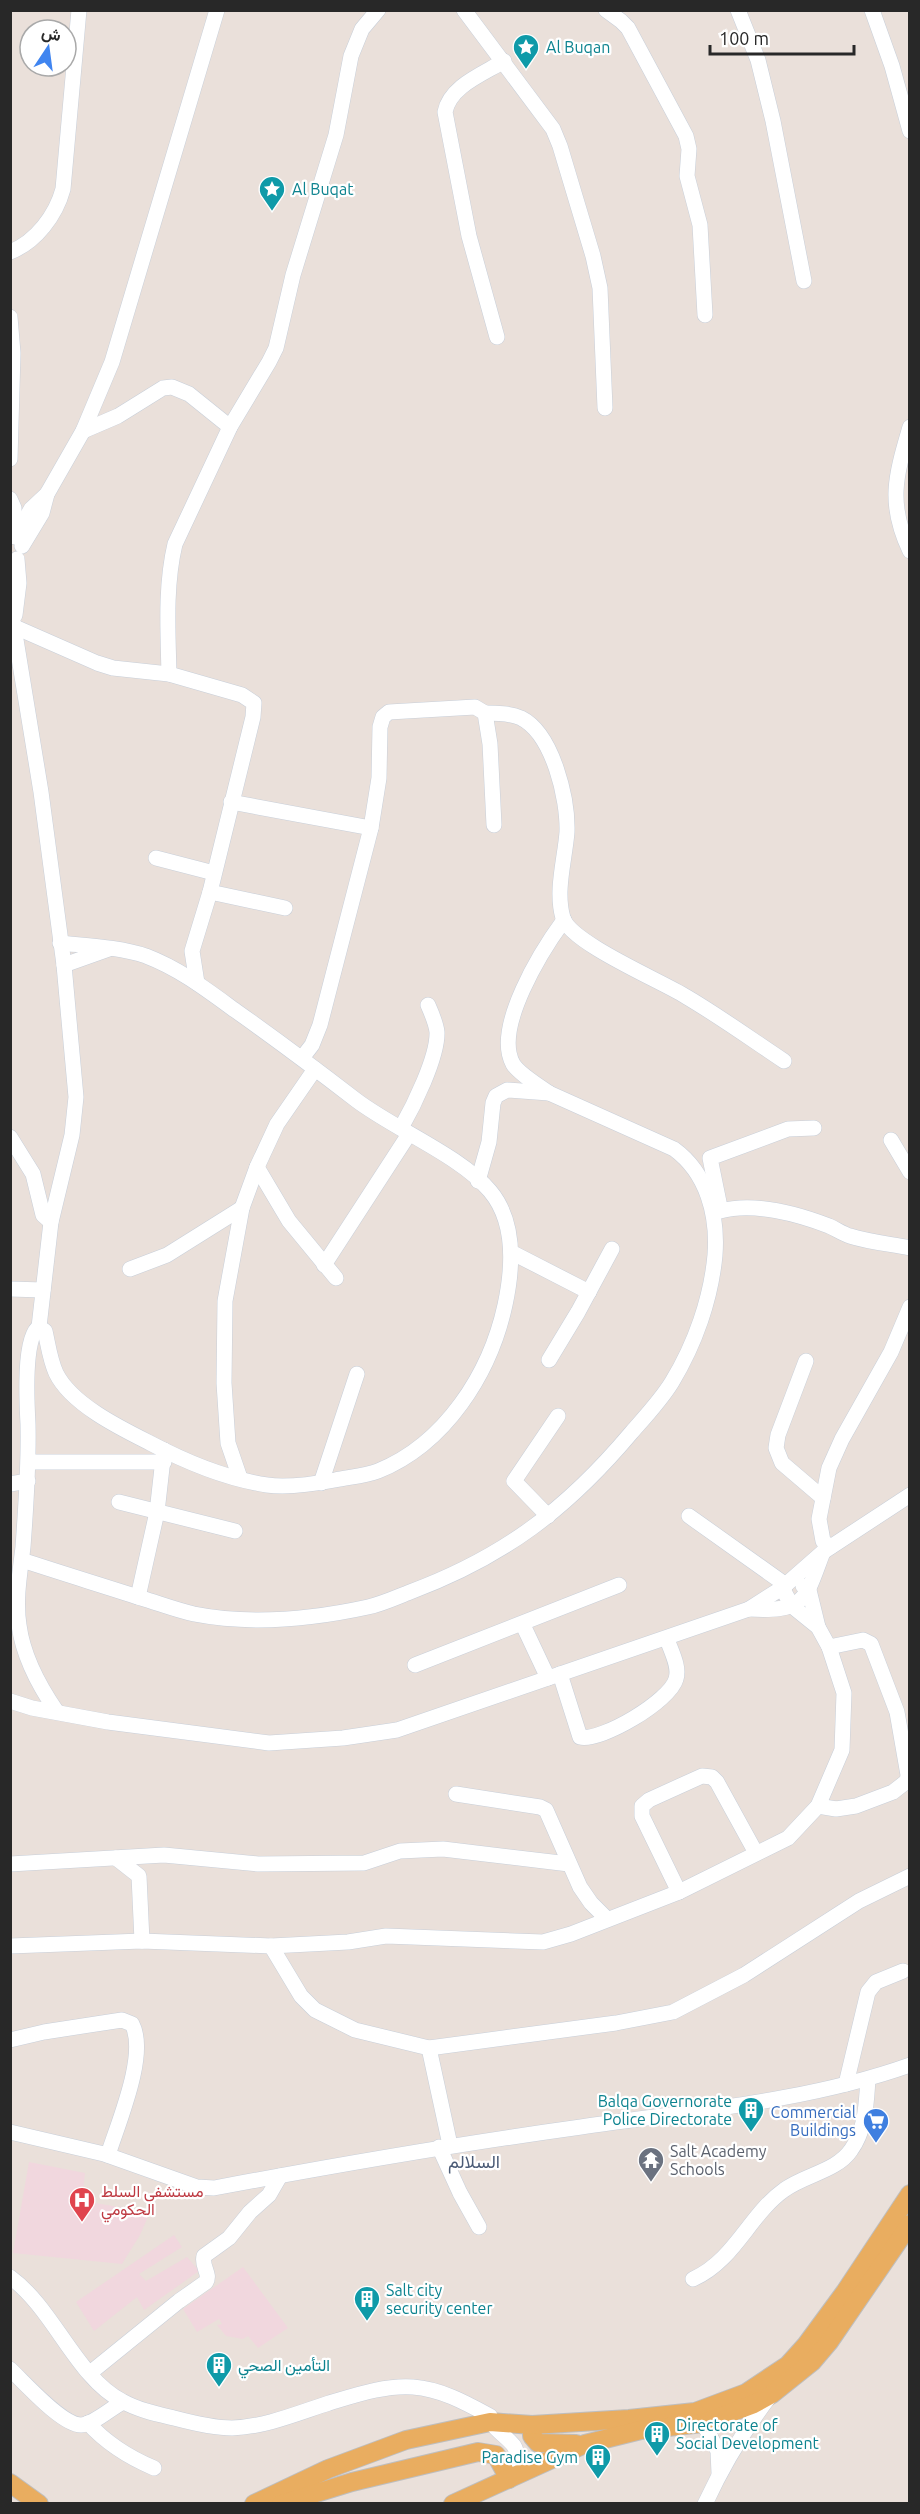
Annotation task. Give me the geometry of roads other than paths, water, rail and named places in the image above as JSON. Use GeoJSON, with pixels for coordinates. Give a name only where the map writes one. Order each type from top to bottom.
{"type":"FeatureCollection","features":[{"type":"Feature","properties":{"kind":"main road"},"geometry":{"type":"LineString","coordinates":[[254,2504],[328,2469],[395,2443],[490,2422],[532,2425],[695,2412],[746,2393],[788,2365],[822,2326],[909,2194]]}},
{"type":"Feature","properties":{"kind":"main road"},"geometry":{"type":"LineString","coordinates":[[453,2504],[471,2500],[512,2477],[585,2444],[641,2430],[703,2423],[754,2404],[772,2394],[812,2362],[829,2342],[909,2224]]}},
{"type":"Feature","properties":{"kind":"main road"},"geometry":{"type":"LineString","coordinates":[[532,2425],[534,2440],[542,2445],[585,2444]]}},
{"type":"Feature","properties":{"kind":"main road"},"geometry":{"type":"LineString","coordinates":[[281,2504],[352,2482],[478,2452],[496,2455],[512,2477]]}},
{"type":"Feature","properties":{"kind":"main road"},"geometry":{"type":"LineString","coordinates":[[10,2483],[39,2504]]}},
{"type":"Feature","properties":{"kind":"street"},"geometry":{"type":"LineString","coordinates":[[10,252],[22,247],[38,232],[54,212],[63,189],[79,10]]}},
{"type":"Feature","properties":{"kind":"street"},"geometry":{"type":"LineString","coordinates":[[15,546],[31,509],[47,494],[82,431],[112,362],[216,10]]}},
{"type":"Feature","properties":{"kind":"street"},"geometry":{"type":"LineString","coordinates":[[169,674],[168,612],[171,559],[175,544],[231,427],[276,348],[293,275],[336,135],[351,56],[362,28],[378,10]]}},
{"type":"Feature","properties":{"kind":"street"},"geometry":{"type":"LineString","coordinates":[[464,10],[557,138],[593,256],[600,288],[605,408]]}},
{"type":"Feature","properties":{"kind":"street"},"geometry":{"type":"LineString","coordinates":[[606,10],[628,28],[686,136],[687,176],[700,225],[705,315]]}},
{"type":"Feature","properties":{"kind":"street"},"geometry":{"type":"LineString","coordinates":[[738,10],[758,60],[768,101],[804,281]]}},
{"type":"Feature","properties":{"kind":"street"},"geometry":{"type":"LineString","coordinates":[[872,10],[892,66],[909,131]]}},
{"type":"Feature","properties":{"kind":"street"},"geometry":{"type":"LineString","coordinates":[[497,337],[469,236],[445,112],[447,102],[457,90],[504,62]]}},
{"type":"Feature","properties":{"kind":"street"},"geometry":{"type":"LineString","coordinates":[[10,317],[13,354],[10,459]]}},
{"type":"Feature","properties":{"kind":"street"},"geometry":{"type":"LineString","coordinates":[[82,431],[118,416],[163,388],[172,387],[189,394],[231,427]]}},
{"type":"Feature","properties":{"kind":"street"},"geometry":{"type":"LineString","coordinates":[[909,427],[897,473],[895,503],[900,527],[909,551]]}},
{"type":"Feature","properties":{"kind":"street"},"geometry":{"type":"LineString","coordinates":[[10,499],[14,508],[19,583],[15,624]]}},
{"type":"Feature","properties":{"kind":"street"},"geometry":{"type":"LineString","coordinates":[[10,603],[15,624],[64,965],[76,1097],[72,1135],[51,1222],[39,1327]]}},
{"type":"Feature","properties":{"kind":"street"},"geometry":{"type":"LineString","coordinates":[[15,624],[113,668],[169,674],[242,695],[254,703],[253,717],[210,892],[192,951],[197,983]]}},
{"type":"Feature","properties":{"kind":"street"},"geometry":{"type":"LineString","coordinates":[[302,1058],[312,1045],[320,1025],[371,828],[379,777],[380,727],[383,717],[389,712],[475,707],[485,713],[520,718],[531,725],[556,767],[565,795],[567,830],[561,900],[564,920],[572,930],[603,952],[683,995],[784,1061]]}},
{"type":"Feature","properties":{"kind":"street"},"geometry":{"type":"LineString","coordinates":[[485,713],[490,744],[494,825]]}},
{"type":"Feature","properties":{"kind":"street"},"geometry":{"type":"LineString","coordinates":[[231,802],[371,828]]}},
{"type":"Feature","properties":{"kind":"street"},"geometry":{"type":"LineString","coordinates":[[156,858],[214,873]]}},
{"type":"Feature","properties":{"kind":"street"},"geometry":{"type":"LineString","coordinates":[[210,892],[285,908]]}},
{"type":"Feature","properties":{"kind":"street"},"geometry":{"type":"LineString","coordinates":[[564,920],[544,948],[510,1022],[507,1040],[513,1066],[549,1094],[674,1149],[687,1158],[696,1169],[710,1199],[717,1231]]}},
{"type":"Feature","properties":{"kind":"street"},"geometry":{"type":"LineString","coordinates":[[39,1327],[45,1330],[55,1371],[74,1394],[114,1424],[164,1456],[268,1485],[321,1483],[375,1472],[405,1458],[426,1443],[451,1417],[470,1390],[499,1333],[508,1292],[511,1252],[508,1230],[501,1207],[489,1190],[460,1166],[368,1109],[302,1058],[197,983],[171,967],[143,955],[112,948],[60,943]]}},
{"type":"Feature","properties":{"kind":"street"},"geometry":{"type":"LineString","coordinates":[[64,965],[112,948]]}},
{"type":"Feature","properties":{"kind":"street"},"geometry":{"type":"LineString","coordinates":[[171,967],[192,951]]}},
{"type":"Feature","properties":{"kind":"street"},"geometry":{"type":"LineString","coordinates":[[324,1265],[405,1131],[435,1046],[437,1032],[428,1005]]}},
{"type":"Feature","properties":{"kind":"street"},"geometry":{"type":"LineString","coordinates":[[240,1478],[228,1443],[224,1383],[225,1301],[242,1208],[257,1167],[277,1124],[315,1069]]}},
{"type":"Feature","properties":{"kind":"street"},"geometry":{"type":"LineString","coordinates":[[478,1181],[489,1142],[493,1103],[496,1096],[507,1090],[549,1094]]}},
{"type":"Feature","properties":{"kind":"street"},"geometry":{"type":"LineString","coordinates":[[22,1560],[192,1613],[227,1618],[262,1619],[370,1606],[428,1585],[483,1560],[516,1541],[581,1488],[616,1452],[672,1383],[707,1306],[720,1211],[710,1158],[788,1129],[814,1128]]}},
{"type":"Feature","properties":{"kind":"street"},"geometry":{"type":"LineString","coordinates":[[10,1137],[17,1160],[33,1174],[44,1215],[51,1222]]}},
{"type":"Feature","properties":{"kind":"street"},"geometry":{"type":"LineString","coordinates":[[891,1140],[909,1172]]}},
{"type":"Feature","properties":{"kind":"street"},"geometry":{"type":"LineString","coordinates":[[257,1167],[288,1221],[336,1278]]}},
{"type":"Feature","properties":{"kind":"street"},"geometry":{"type":"LineString","coordinates":[[720,1211],[734,1207],[778,1213],[812,1220],[853,1237],[909,1248]]}},
{"type":"Feature","properties":{"kind":"street"},"geometry":{"type":"LineString","coordinates":[[130,1269],[167,1255],[242,1208]]}},
{"type":"Feature","properties":{"kind":"street"},"geometry":{"type":"LineString","coordinates":[[549,1360],[612,1249]]}},
{"type":"Feature","properties":{"kind":"street"},"geometry":{"type":"LineString","coordinates":[[511,1252],[589,1292]]}},
{"type":"Feature","properties":{"kind":"street"},"geometry":{"type":"LineString","coordinates":[[10,1290],[43,1290]]}},
{"type":"Feature","properties":{"kind":"street"},"geometry":{"type":"LineString","coordinates":[[749,1609],[773,1610],[792,1606],[809,1590],[826,1550],[819,1519],[829,1468],[842,1439],[891,1352],[909,1306]]}},
{"type":"Feature","properties":{"kind":"street"},"geometry":{"type":"LineString","coordinates":[[39,1327],[33,1331],[27,1382],[29,1462],[17,1610],[25,1653],[57,1712]]}},
{"type":"Feature","properties":{"kind":"street"},"geometry":{"type":"LineString","coordinates":[[806,1361],[778,1435],[776,1448],[782,1463],[823,1498]]}},
{"type":"Feature","properties":{"kind":"street"},"geometry":{"type":"LineString","coordinates":[[321,1483],[357,1374]]}},
{"type":"Feature","properties":{"kind":"street"},"geometry":{"type":"LineString","coordinates":[[548,1516],[514,1481],[558,1416]]}},
{"type":"Feature","properties":{"kind":"street"},"geometry":{"type":"LineString","coordinates":[[216,1470],[228,1443]]}},
{"type":"Feature","properties":{"kind":"street"},"geometry":{"type":"LineString","coordinates":[[138,1597],[157,1512],[164,1456]]}},
{"type":"Feature","properties":{"kind":"street"},"geometry":{"type":"LineString","coordinates":[[29,1462],[164,1456]]}},
{"type":"Feature","properties":{"kind":"street"},"geometry":{"type":"LineString","coordinates":[[10,1484],[28,1481]]}},
{"type":"Feature","properties":{"kind":"street"},"geometry":{"type":"LineString","coordinates":[[10,1701],[32,1708],[108,1722],[269,1743],[343,1738],[397,1730],[749,1609],[786,1584],[826,1550],[909,1495]]}},
{"type":"Feature","properties":{"kind":"street"},"geometry":{"type":"LineString","coordinates":[[118,1502],[236,1531]]}},
{"type":"Feature","properties":{"kind":"street"},"geometry":{"type":"LineString","coordinates":[[688,1516],[786,1584],[809,1590]]}},
{"type":"Feature","properties":{"kind":"street"},"geometry":{"type":"LineString","coordinates":[[786,1584],[792,1606],[818,1627]]}},
{"type":"Feature","properties":{"kind":"street"},"geometry":{"type":"LineString","coordinates":[[415,1665],[619,1585]]}},
{"type":"Feature","properties":{"kind":"street"},"geometry":{"type":"LineString","coordinates":[[10,1946],[142,1941],[271,1946],[348,1942],[386,1936],[543,1942],[571,1934],[606,1918],[679,1892],[788,1838],[818,1806],[842,1750],[845,1722],[844,1693],[830,1647],[818,1627],[809,1590]]}},
{"type":"Feature","properties":{"kind":"street"},"geometry":{"type":"LineString","coordinates":[[523,1624],[554,1676],[580,1737],[586,1738],[616,1727],[661,1701],[670,1691],[677,1679],[677,1669],[667,1639]]}},
{"type":"Feature","properties":{"kind":"street"},"geometry":{"type":"LineString","coordinates":[[818,1806],[836,1809],[856,1806],[902,1786],[908,1775],[897,1712],[872,1644],[863,1640],[830,1647]]}},
{"type":"Feature","properties":{"kind":"street"},"geometry":{"type":"LineString","coordinates":[[679,1892],[642,1816],[642,1806],[649,1800],[702,1776],[712,1777],[717,1782],[756,1853]]}},
{"type":"Feature","properties":{"kind":"street"},"geometry":{"type":"LineString","coordinates":[[456,1794],[540,1807],[546,1810],[568,1864],[584,1894],[606,1918]]}},
{"type":"Feature","properties":{"kind":"street"},"geometry":{"type":"LineString","coordinates":[[10,1864],[164,1855],[258,1864],[364,1863],[400,1851],[443,1849],[568,1864]]}},
{"type":"Feature","properties":{"kind":"street"},"geometry":{"type":"LineString","coordinates":[[116,1858],[139,1876],[142,1941]]}},
{"type":"Feature","properties":{"kind":"street"},"geometry":{"type":"LineString","coordinates":[[271,1946],[302,1996],[315,2010],[355,2030],[429,2048],[605,2025],[673,2012],[744,1975],[860,1900],[909,1876]]}},
{"type":"Feature","properties":{"kind":"street"},"geometry":{"type":"LineString","coordinates":[[846,2084],[870,1988],[876,1982],[903,1971]]}},
{"type":"Feature","properties":{"kind":"street"},"geometry":{"type":"LineString","coordinates":[[10,2040],[44,2032],[122,2020],[132,2024],[137,2034],[138,2047],[135,2069],[108,2155]]}},
{"type":"Feature","properties":{"kind":"street"},"geometry":{"type":"LineString","coordinates":[[429,2048],[445,2146],[460,2193],[479,2227]]}},
{"type":"Feature","properties":{"kind":"street"},"geometry":{"type":"LineString","coordinates":[[10,2132],[108,2155],[197,2187],[214,2188],[445,2146],[740,2104],[868,2080],[909,2065]]}},
{"type":"Feature","properties":{"kind":"street"},"geometry":{"type":"LineString","coordinates":[[693,2279],[722,2259],[743,2237],[769,2202],[781,2192],[841,2161],[849,2153],[862,2128],[868,2080]]}},
{"type":"Feature","properties":{"kind":"street"},"geometry":{"type":"LineString","coordinates":[[90,2373],[178,2301],[206,2282],[208,2276],[202,2263],[204,2256],[229,2238],[250,2212],[269,2195],[280,2176]]}},
{"type":"Feature","properties":{"kind":"street"},"geometry":{"type":"LineString","coordinates":[[10,2277],[36,2300],[90,2373],[105,2389],[123,2402],[190,2422],[232,2428],[267,2422],[383,2389],[414,2387],[460,2400],[490,2416],[490,2422],[514,2446],[517,2460],[512,2477]]}},
{"type":"Feature","properties":{"kind":"street"},"geometry":{"type":"LineString","coordinates":[[10,2369],[62,2417],[74,2424],[88,2423],[123,2402]]}},
{"type":"Feature","properties":{"kind":"street"},"geometry":{"type":"LineString","coordinates":[[705,2504],[719,2473],[746,2427],[772,2394]]}},
{"type":"Feature","properties":{"kind":"street"},"geometry":{"type":"LineString","coordinates":[[88,2423],[100,2436],[122,2452],[154,2468]]}},
{"type":"Feature","properties":{"kind":"street"},"geometry":{"type":"LineString","coordinates":[[703,2423],[718,2451],[719,2473]]}},
{"type":"Feature","properties":{"kind":"place","name":"Al Buqan"},"geometry":{"type":"Point","coordinates":[526,70]}},
{"type":"Feature","properties":{"kind":"place","name":"Al Buqat"},"geometry":{"type":"Point","coordinates":[272,212]}},
{"type":"Feature","properties":{"kind":"place","name":"Balqa Governorate Police Directorate"},"geometry":{"type":"Point","coordinates":[751,2133]}},
{"type":"Feature","properties":{"kind":"place","name":"Commercial Buildings"},"geometry":{"type":"Point","coordinates":[876,2144]}},
{"type":"Feature","properties":{"kind":"place","name":"Salt Academy Schools"},"geometry":{"type":"Point","coordinates":[651,2183]}},
{"type":"Feature","properties":{"kind":"place","name":"مستشفى السلط الحكومي"},"geometry":{"type":"Point","coordinates":[82,2223]}},
{"type":"Feature","properties":{"kind":"place","name":"Salt city security center"},"geometry":{"type":"Point","coordinates":[367,2322]}},
{"type":"Feature","properties":{"kind":"place","name":"التأمين الصحي"},"geometry":{"type":"Point","coordinates":[219,2388]}},
{"type":"Feature","properties":{"kind":"place","name":"Directorate of Social Development"},"geometry":{"type":"Point","coordinates":[657,2457]}},
{"type":"Feature","properties":{"kind":"place","name":"Paradise Gym"},"geometry":{"type":"Point","coordinates":[598,2480]}},
{"type":"Feature","properties":{"kind":"district","name":"السلالم"},"geometry":{"type":"Point","coordinates":[474,2161]}}]}
